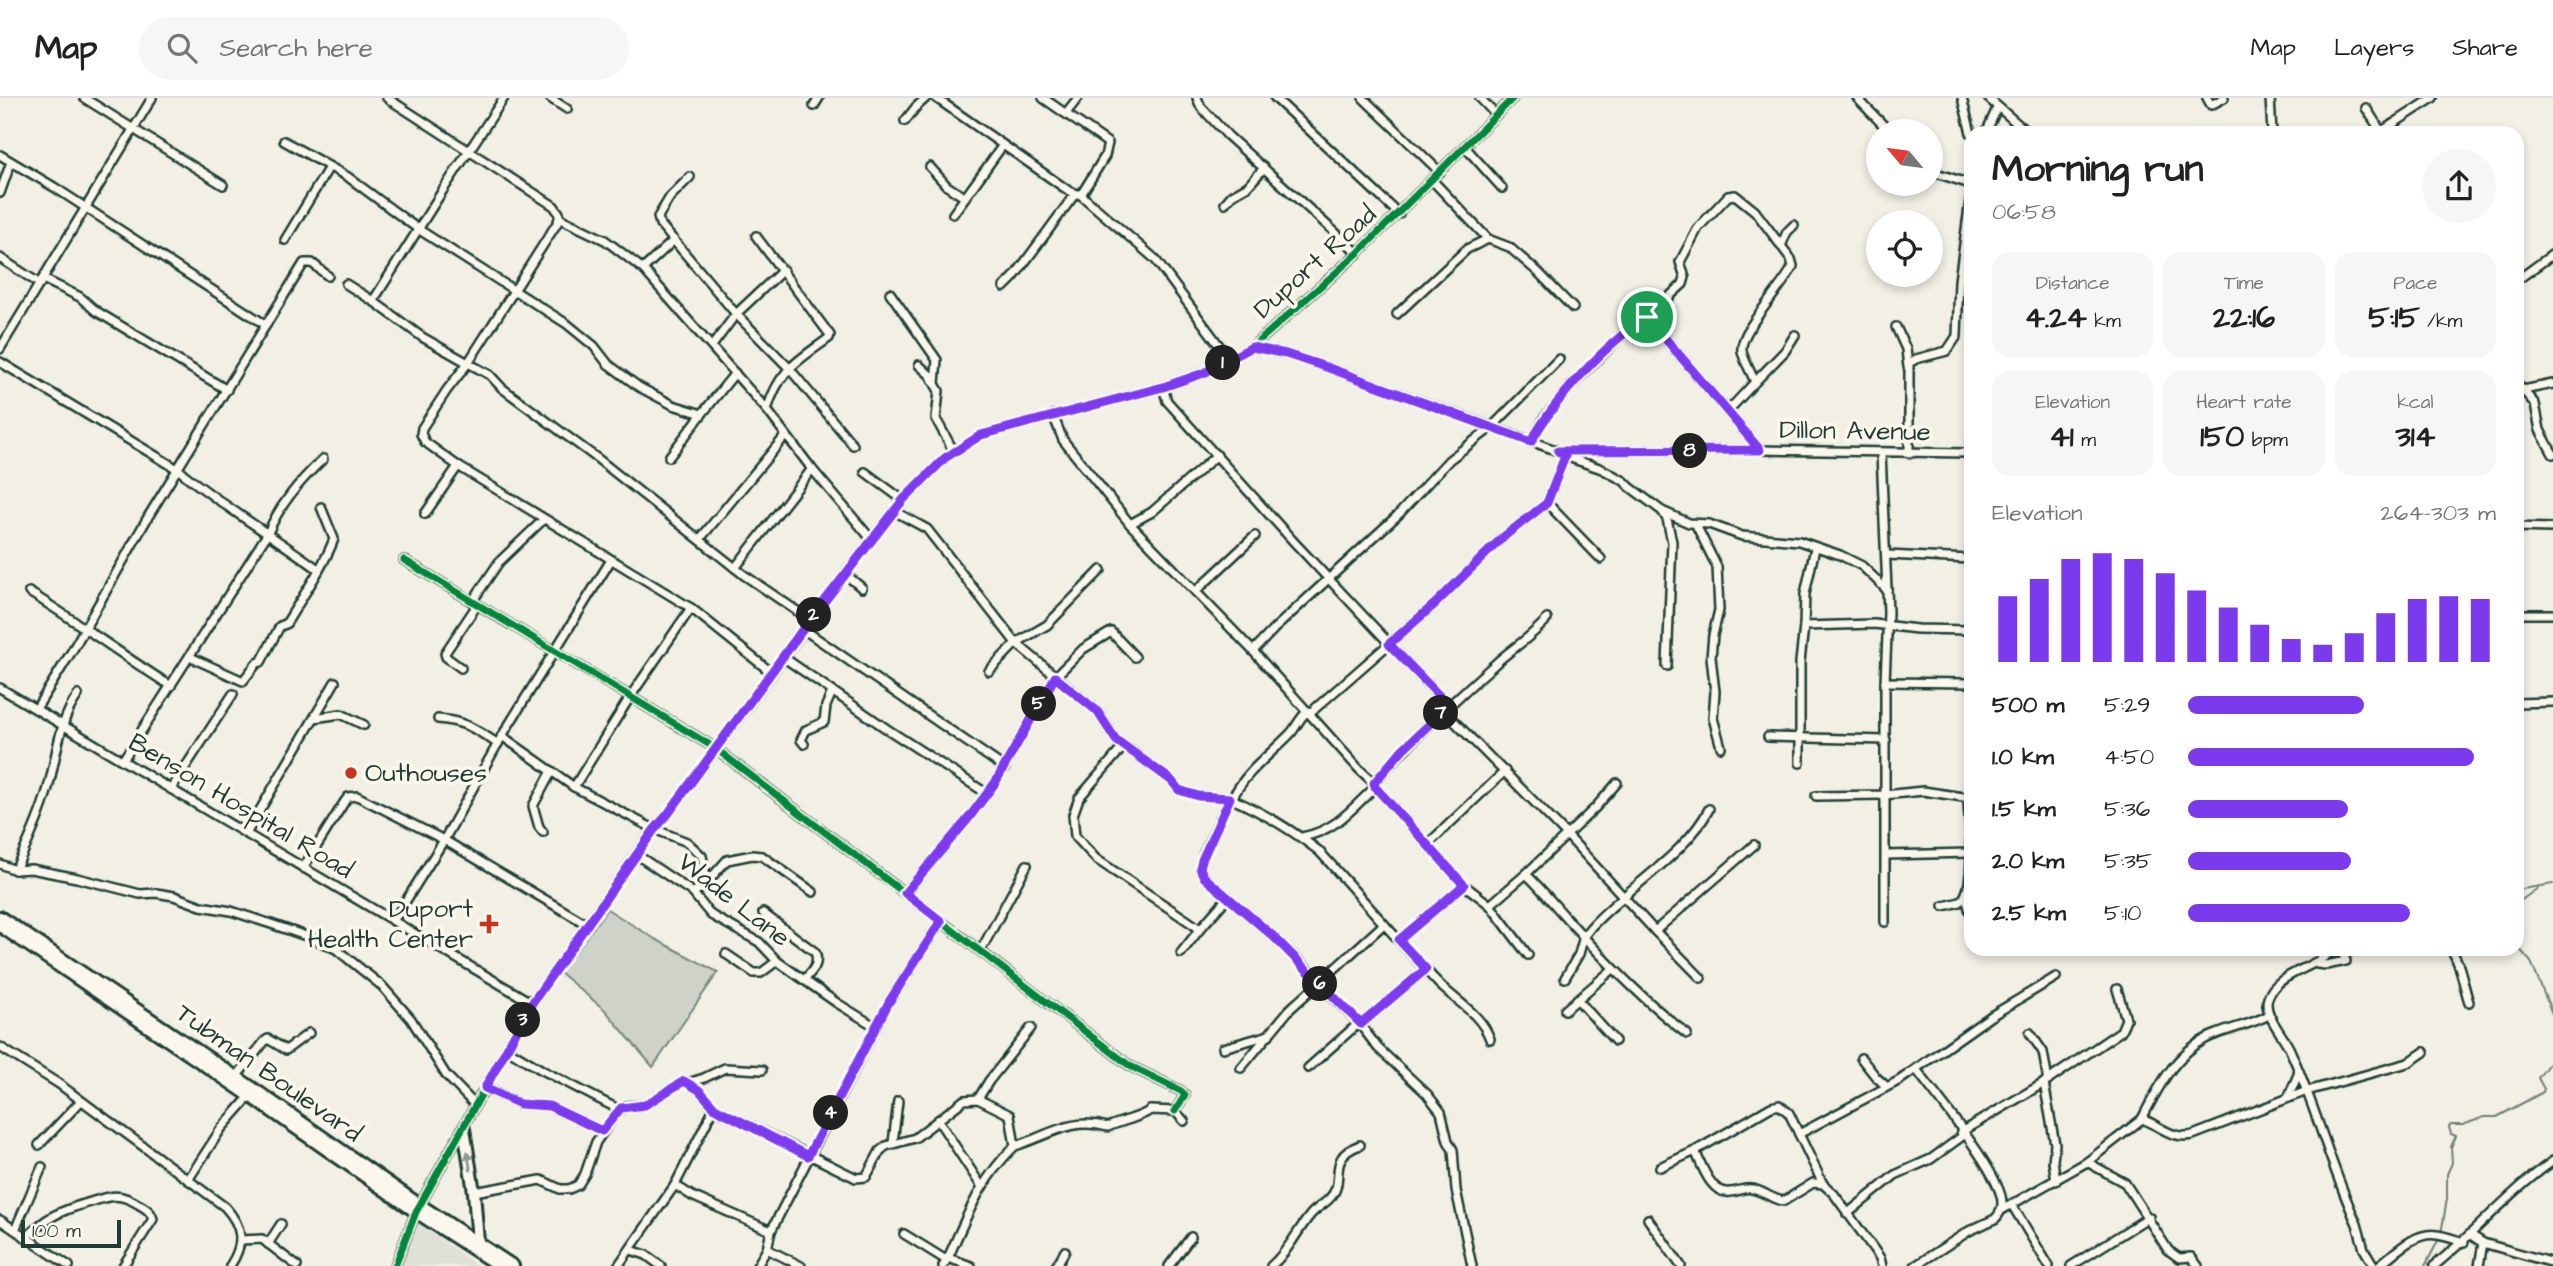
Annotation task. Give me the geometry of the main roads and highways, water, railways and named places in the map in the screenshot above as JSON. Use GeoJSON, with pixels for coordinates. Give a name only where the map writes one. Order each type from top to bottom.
{"type":"FeatureCollection","features":[{"type":"Feature","properties":{"kind":"highway","name":"Tubman Boulevard"},"geometry":{"type":"LineString","coordinates":[[0,917],[236,1077],[487,1262],[499,1266]]}},
{"type":"Feature","properties":{"kind":"highway","name":"Tubman Boulevard"},"geometry":{"type":"LineString","coordinates":[[0,927],[418,1209],[478,1242],[513,1266]]}},
{"type":"Feature","properties":{"kind":"highway"},"geometry":{"type":"LineString","coordinates":[[464,1129],[474,1192],[478,1242]]}},
{"type":"Feature","properties":{"kind":"waterway"},"geometry":{"type":"LineString","coordinates":[[2524,889],[2553,884]]}},
{"type":"Feature","properties":{"kind":"waterway"},"geometry":{"type":"LineString","coordinates":[[2524,898],[2538,888]]}},
{"type":"Feature","properties":{"kind":"waterway"},"geometry":{"type":"LineString","coordinates":[[2524,954],[2531,962],[2553,1016]]}},
{"type":"Feature","properties":{"kind":"waterway"},"geometry":{"type":"LineString","coordinates":[[2441,1234],[2447,1199],[2447,1174],[2452,1163],[2451,1147],[2456,1136],[2451,1134],[2449,1127],[2484,1117],[2497,1117],[2543,1092],[2538,1078],[2553,1058]]}},
{"type":"Feature","properties":{"kind":"waterway"},"geometry":{"type":"LineString","coordinates":[[2425,1266],[2439,1239]]}},
{"type":"Feature","properties":{"kind":"place","name":"Outhouses"},"geometry":{"type":"Point","coordinates":[351,773]}},
{"type":"Feature","properties":{"kind":"place","name":"Duport Health Center"},"geometry":{"type":"Point","coordinates":[489,924]}}]}
